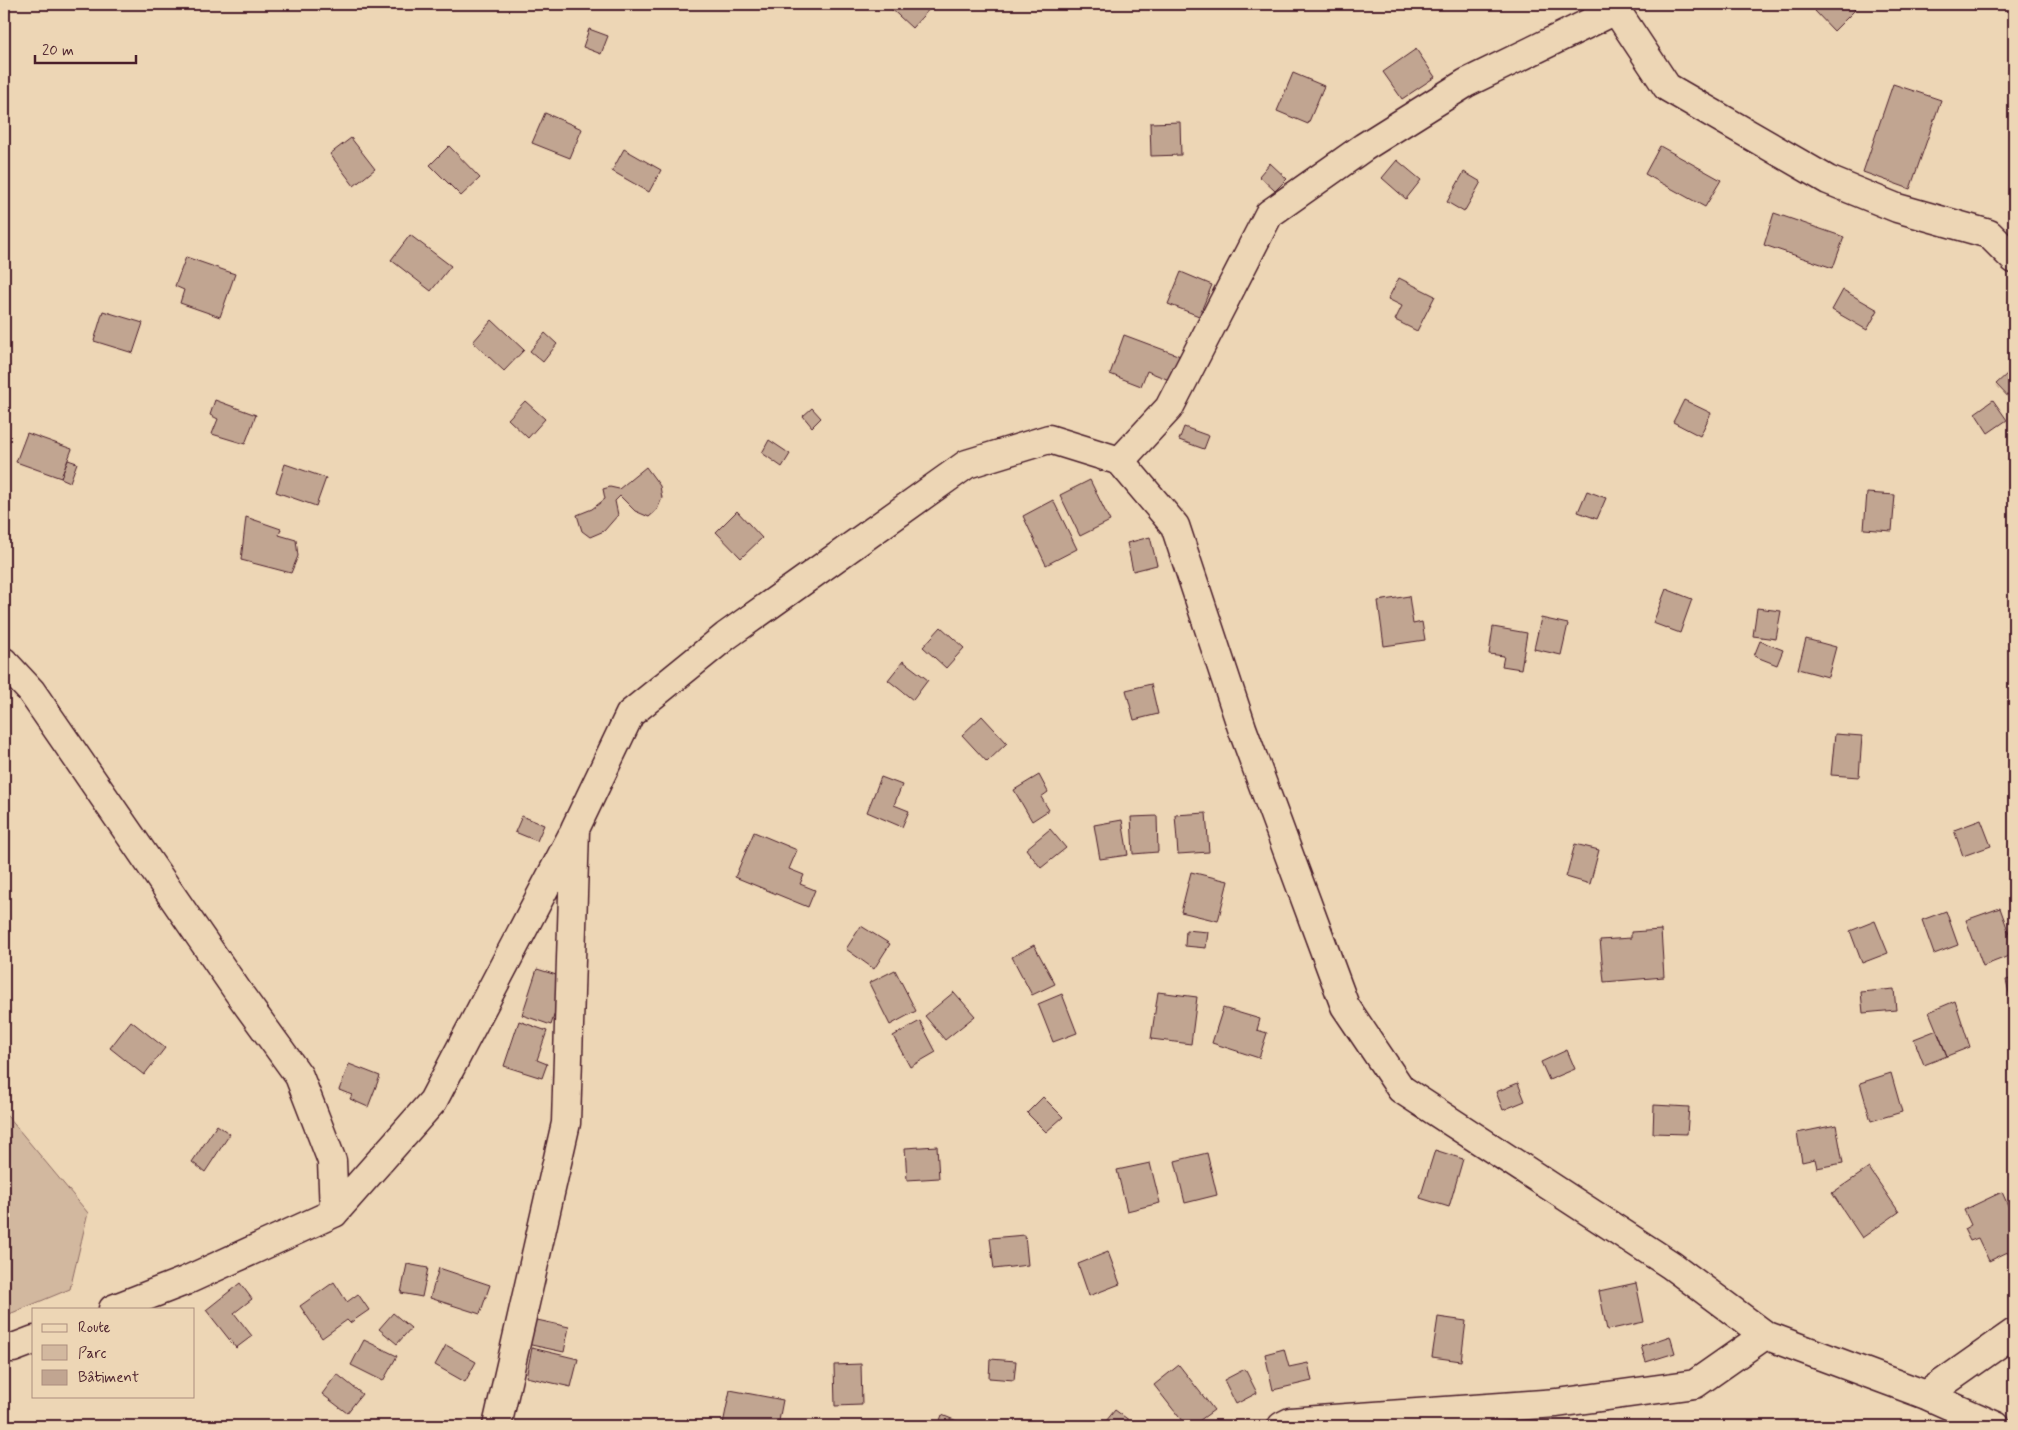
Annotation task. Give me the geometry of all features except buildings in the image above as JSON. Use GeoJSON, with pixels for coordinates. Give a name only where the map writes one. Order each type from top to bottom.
{"type":"FeatureCollection","features":[{"type":"Feature","properties":{"kind":"street"},"geometry":{"type":"LineString","coordinates":[[1120,461],[1170,408],[1269,214],[1364,147],[1466,83],[1616,7],[1667,87],[1828,180],[1897,208],[1989,234],[2014,259]]}},
{"type":"Feature","properties":{"kind":"street"},"geometry":{"type":"LineString","coordinates":[[115,1308],[185,1280],[334,1213],[434,1101],[575,829],[630,714],[726,636],[967,464],[1049,439],[1120,461],[1175,526],[1242,728],[1345,1006],[1401,1089],[1671,1265],[1765,1335],[1926,1396],[1996,1426]]}},
{"type":"Feature","properties":{"kind":"street"},"geometry":{"type":"LineString","coordinates":[[4,662],[32,691],[235,987],[299,1076],[332,1161],[334,1213]]}},
{"type":"Feature","properties":{"kind":"street"},"geometry":{"type":"LineString","coordinates":[[497,1426],[566,1123],[575,829]]}},
{"type":"Feature","properties":{"kind":"street"},"geometry":{"type":"LineString","coordinates":[[1926,1396],[2014,1333]]}},
{"type":"Feature","properties":{"kind":"street"},"geometry":{"type":"LineString","coordinates":[[1282,1426],[1290,1422],[1557,1403],[1695,1384],[1765,1335]]}},
{"type":"Feature","properties":{"kind":"street"},"geometry":{"type":"LineString","coordinates":[[4,1347],[13,1348],[32,1341]]}},
{"type":"Feature","properties":{"kind":"green space"},"geometry":{"type":"Polygon","coordinates":[[[4,1112],[88,1213],[70,1289],[7,1315],[4,1315],[4,1112]]]}}]}
